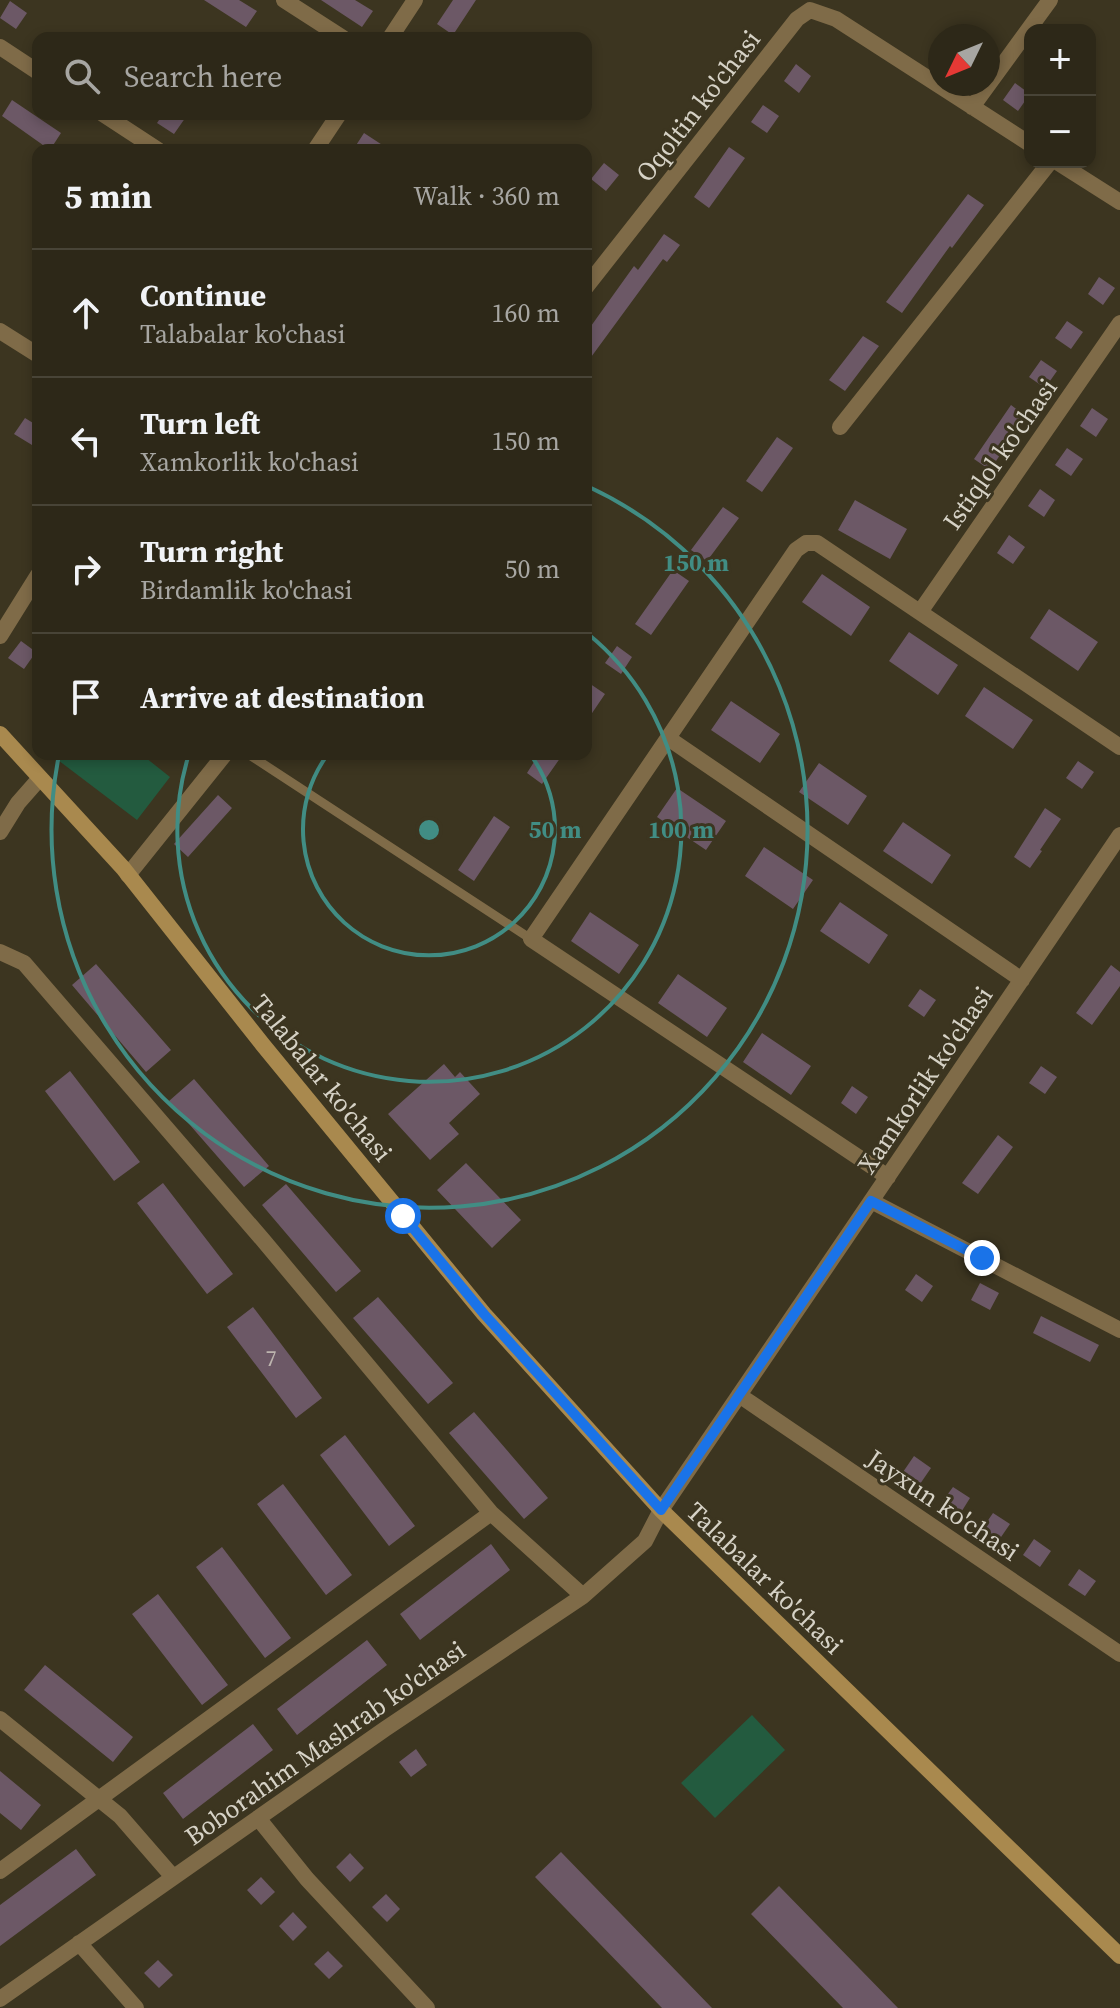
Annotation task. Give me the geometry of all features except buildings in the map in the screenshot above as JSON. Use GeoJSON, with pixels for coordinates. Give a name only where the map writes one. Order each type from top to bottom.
{"type":"FeatureCollection","features":[{"type":"Feature","properties":{"kind":"street"},"geometry":{"type":"LineString","coordinates":[[284,0],[334,32]]}},
{"type":"Feature","properties":{"kind":"street"},"geometry":{"type":"LineString","coordinates":[[394,32],[415,0]]}},
{"type":"Feature","properties":{"kind":"street"},"geometry":{"type":"LineString","coordinates":[[972,107],[1050,0]]}},
{"type":"Feature","properties":{"kind":"street","name":"Oqoltin ko'chasi"},"geometry":{"type":"LineString","coordinates":[[592,279],[797,19],[810,10],[836,19],[1024,140]]}},
{"type":"Feature","properties":{"kind":"street"},"geometry":{"type":"LineString","coordinates":[[0,47],[32,68]]}},
{"type":"Feature","properties":{"kind":"street"},"geometry":{"type":"LineString","coordinates":[[112,120],[149,144]]}},
{"type":"Feature","properties":{"kind":"street"},"geometry":{"type":"LineString","coordinates":[[319,144],[335,120]]}},
{"type":"Feature","properties":{"kind":"street"},"geometry":{"type":"LineString","coordinates":[[840,427],[1045,168]]}},
{"type":"Feature","properties":{"kind":"street"},"geometry":{"type":"LineString","coordinates":[[1066,168],[1120,202]]}},
{"type":"Feature","properties":{"kind":"street","name":"Istiqlol ko'chasi"},"geometry":{"type":"LineString","coordinates":[[920,612],[1120,323]]}},
{"type":"Feature","properties":{"kind":"street"},"geometry":{"type":"LineString","coordinates":[[0,331],[32,351]]}},
{"type":"Feature","properties":{"kind":"street"},"geometry":{"type":"LineString","coordinates":[[888,1177],[531,939],[796,550],[806,543],[817,543],[1120,747]]}},
{"type":"Feature","properties":{"kind":"street"},"geometry":{"type":"LineString","coordinates":[[0,636],[32,585]]}},
{"type":"Feature","properties":{"kind":"street","name":"Talabalar ko'chasi"},"geometry":{"type":"LineString","coordinates":[[0,734],[128,875],[484,1314],[661,1510],[1119,1954]]}},
{"type":"Feature","properties":{"kind":"street"},"geometry":{"type":"LineString","coordinates":[[668,738],[1022,980]]}},
{"type":"Feature","properties":{"kind":"street"},"geometry":{"type":"LineString","coordinates":[[128,875],[220,760]]}},
{"type":"Feature","properties":{"kind":"street"},"geometry":{"type":"LineString","coordinates":[[0,832],[18,803],[40,778]]}},
{"type":"Feature","properties":{"kind":"street","name":"Xamkorlik ko'chasi"},"geometry":{"type":"LineString","coordinates":[[661,1510],[1120,835]]}},
{"type":"Feature","properties":{"kind":"street"},"geometry":{"type":"LineString","coordinates":[[0,952],[24,963],[263,1240],[491,1513],[583,1596]]}},
{"type":"Feature","properties":{"kind":"street"},"geometry":{"type":"LineString","coordinates":[[871,1201],[1120,1330]]}},
{"type":"Feature","properties":{"kind":"street","name":"Jayxun ko'chasi"},"geometry":{"type":"LineString","coordinates":[[739,1395],[1120,1654]]}},
{"type":"Feature","properties":{"kind":"street","name":"Boborahim Mashrab ko'chasi"},"geometry":{"type":"LineString","coordinates":[[0,1999],[385,1729],[583,1596],[645,1541],[661,1510]]}},
{"type":"Feature","properties":{"kind":"street"},"geometry":{"type":"LineString","coordinates":[[0,1871],[491,1513]]}},
{"type":"Feature","properties":{"kind":"street"},"geometry":{"type":"LineString","coordinates":[[0,1719],[120,1816],[173,1877]]}},
{"type":"Feature","properties":{"kind":"street"},"geometry":{"type":"LineString","coordinates":[[258,1818],[307,1879],[427,2008]]}},
{"type":"Feature","properties":{"kind":"street"},"geometry":{"type":"LineString","coordinates":[[79,1943],[136,2008]]}},
{"type":"Feature","properties":{"kind":"lane"},"geometry":{"type":"LineString","coordinates":[[257,760],[531,939]]}},
{"type":"Feature","properties":{"kind":"green space"},"geometry":{"type":"Polygon","coordinates":[[[58,760],[149,760],[170,777],[137,820],[58,760]]]}},
{"type":"Feature","properties":{"kind":"green space"},"geometry":{"type":"Polygon","coordinates":[[[752,1715],[785,1750],[715,1818],[681,1783],[752,1715]]]}},
{"type":"Feature","properties":{"kind":"route"},"geometry":{"type":"LineString","coordinates":[[403,1216],[484,1314],[661,1510],[871,1201],[982,1258]]}}]}
